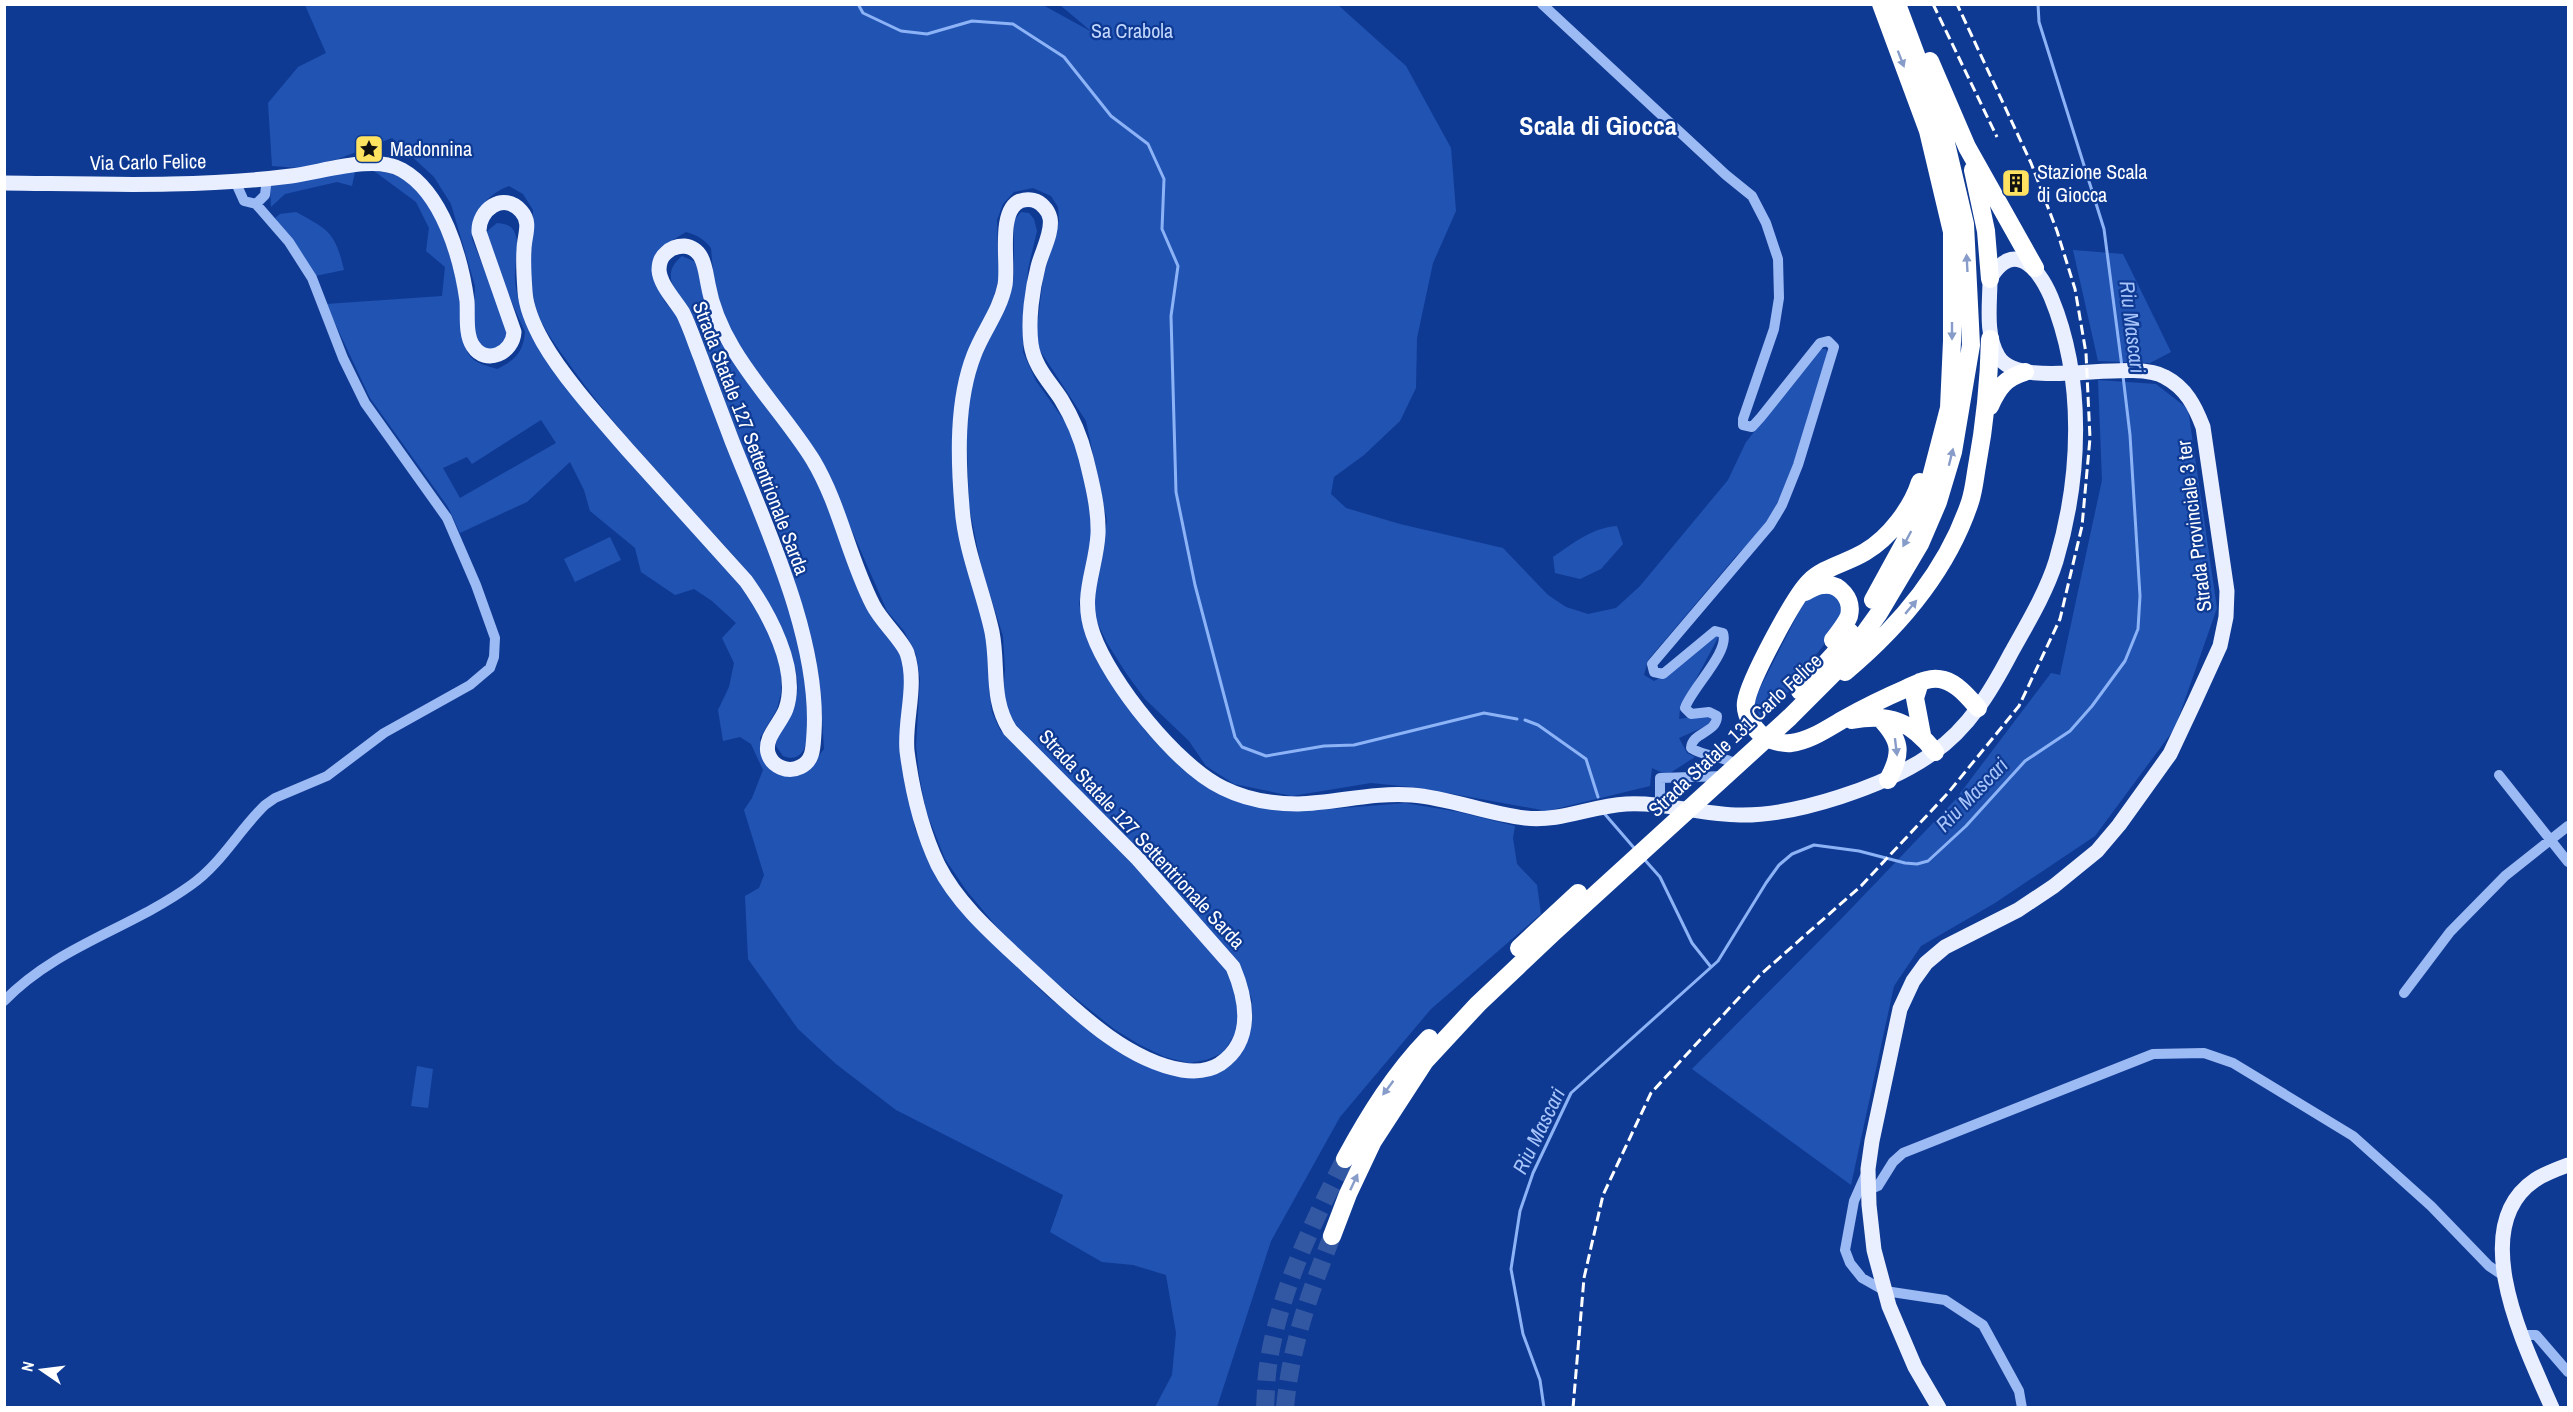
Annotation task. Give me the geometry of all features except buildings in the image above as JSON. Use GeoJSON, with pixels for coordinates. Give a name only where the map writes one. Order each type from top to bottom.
{"type":"FeatureCollection","features":[{"type":"Feature","properties":{"kind":"highway","name":"Strada Statale 131 Carlo Felice"},"geometry":{"type":"LineString","coordinates":[[1784,716],[1869,607],[1908,536],[1925,500],[1949,408],[1952,341],[1952,232],[1928,131],[1881,4]]}},
{"type":"Feature","properties":{"kind":"highway","name":"Strada Statale 131 Carlo Felice"},"geometry":{"type":"LineString","coordinates":[[1345,1159],[1372,1110],[1415,1053],[1548,928],[1841,666],[1879,613],[1920,544],[1938,502],[1953,453],[1971,345],[1965,224],[1941,122],[1898,9]]}},
{"type":"Feature","properties":{"kind":"highway"},"geometry":{"type":"LineString","coordinates":[[1898,9],[1926,51],[1967,147],[2035,268]]}},
{"type":"Feature","properties":{"kind":"highway"},"geometry":{"type":"LineString","coordinates":[[1967,147],[1986,231],[1990,279]]}},
{"type":"Feature","properties":{"kind":"highway"},"geometry":{"type":"LineString","coordinates":[[1784,716],[1871,650],[1926,589],[1954,541],[1971,500],[1985,423],[1990,339]]}},
{"type":"Feature","properties":{"kind":"highway"},"geometry":{"type":"LineString","coordinates":[[1985,423],[2000,386],[2011,376],[2025,372]]}},
{"type":"Feature","properties":{"kind":"highway"},"geometry":{"type":"LineString","coordinates":[[1949,408],[1932,443],[1917,491],[1904,512],[1890,531],[1867,551],[1821,573],[1798,595],[1752,682],[1745,704],[1750,721],[1757,732],[1770,740],[1790,743],[1814,736],[1878,700],[1935,678],[1946,680],[1958,687],[1978,708]]}},
{"type":"Feature","properties":{"kind":"highway"},"geometry":{"type":"LineString","coordinates":[[1784,716],[1847,621],[1850,607],[1846,595],[1831,585],[1818,585],[1798,595]]}},
{"type":"Feature","properties":{"kind":"highway"},"geometry":{"type":"LineString","coordinates":[[1920,682],[1915,698],[1922,735]]}},
{"type":"Feature","properties":{"kind":"highway"},"geometry":{"type":"LineString","coordinates":[[1835,723],[1879,717],[1899,721],[1922,735],[1935,752]]}},
{"type":"Feature","properties":{"kind":"highway"},"geometry":{"type":"LineString","coordinates":[[1879,717],[1894,733],[1898,747],[1897,764],[1888,780]]}},
{"type":"Feature","properties":{"kind":"highway","name":"Strada Statale 131 Carlo Felice"},"geometry":{"type":"LineString","coordinates":[[1332,1236],[1374,1141],[1425,1061],[1548,928]]}},
{"type":"Feature","properties":{"kind":"main road","name":"Strada Statale 127 Settentrionale Sarda"},"geometry":{"type":"LineString","coordinates":[[293,176],[384,163],[403,171],[422,186],[434,201],[454,245],[464,277],[471,344],[476,350],[486,355],[497,355],[506,351],[512,343],[514,332],[479,232],[479,224],[486,210],[500,203],[508,203],[522,211],[528,226],[524,248],[525,292],[530,317],[544,344],[597,414],[746,581],[766,610],[785,660],[788,690],[786,707],[770,738],[768,751],[776,765],[792,770],[807,762],[813,748],[815,713],[807,655],[777,552],[685,316],[660,276],[661,260],[671,249],[687,246],[700,255],[704,262],[713,309],[724,335],[815,463],[874,606],[906,650],[911,679],[906,746],[920,820],[939,867],[960,900],[980,923],[1086,1020],[1126,1048],[1183,1070],[1211,1070],[1231,1056],[1242,1036],[1245,1011],[1242,988],[1233,967],[1138,859],[1011,730],[1000,714],[991,628],[968,549],[962,512],[960,435],[965,387],[974,354],[992,321],[1004,290],[1007,218],[1010,209],[1018,202],[1028,200],[1039,203],[1047,210],[1050,220],[1036,272],[1031,345],[1040,372],[1062,401],[1085,453],[1099,524],[1096,554],[1087,586],[1086,609],[1094,637],[1114,675],[1147,720],[1190,765],[1219,787],[1253,799],[1296,804],[1380,794],[1420,795],[1521,818],[1555,820],[1609,806],[1660,804],[1737,816],[1774,812],[1839,797],[1888,780],[1935,752],[1978,708],[1994,686],[2055,565],[2072,487],[2076,411],[2068,344],[2049,292],[2035,268]]}},
{"type":"Feature","properties":{"kind":"main road","name":"Via Carlo Felice"},"geometry":{"type":"LineString","coordinates":[[4,183],[126,185],[235,181],[293,176]]}},
{"type":"Feature","properties":{"kind":"main road"},"geometry":{"type":"LineString","coordinates":[[1990,339],[1990,279],[1998,266],[2007,261],[2021,260],[2035,268]]}},
{"type":"Feature","properties":{"kind":"main road","name":"Strada Provinciale 3 ter"},"geometry":{"type":"LineString","coordinates":[[1940,1407],[1915,1367],[1889,1306],[1874,1250],[1868,1169],[1900,1009],[1913,981],[1926,963],[1945,947],[2018,910],[2054,886],[2097,851],[2119,825],[2170,754],[2220,646],[2226,617],[2227,591],[2203,427],[2194,404],[2178,386],[2163,375],[2145,372],[2050,373],[2011,369],[2002,362],[1990,339]]}},
{"type":"Feature","properties":{"kind":"main road"},"geometry":{"type":"LineString","coordinates":[[2552,1407],[2512,1311],[2504,1276],[2502,1245],[2505,1223],[2521,1192],[2534,1181],[2568,1166]]}},
{"type":"Feature","properties":{"kind":"street"},"geometry":{"type":"LineString","coordinates":[[1542,4],[1717,167],[1752,196],[1766,223],[1778,259],[1779,298],[1774,329],[1743,419],[1743,425],[1750,428],[1761,417],[1820,343],[1828,341],[1834,349],[1798,465],[1782,505],[1770,525],[1652,664],[1654,672],[1663,674],[1715,632],[1723,633],[1725,639],[1710,670],[1685,708],[1690,714],[1709,712],[1717,716],[1717,722],[1713,727],[1695,738],[1690,748],[1710,756],[1730,760],[1736,764],[1736,773],[1730,776],[1660,778],[1660,804]]}},
{"type":"Feature","properties":{"kind":"street"},"geometry":{"type":"LineString","coordinates":[[256,204],[265,195],[267,178]]}},
{"type":"Feature","properties":{"kind":"street"},"geometry":{"type":"LineString","coordinates":[[4,1001],[24,981],[51,962],[191,885],[212,867],[265,805],[275,798],[327,776],[384,733],[470,685],[490,668],[494,657],[495,638],[476,585],[447,518],[365,403],[343,358],[312,279],[289,242],[256,204],[244,201],[235,181]]}},
{"type":"Feature","properties":{"kind":"street"},"geometry":{"type":"LineString","coordinates":[[2499,775],[2568,862]]}},
{"type":"Feature","properties":{"kind":"street"},"geometry":{"type":"LineString","coordinates":[[2404,993],[2450,932],[2505,876],[2568,826]]}},
{"type":"Feature","properties":{"kind":"street"},"geometry":{"type":"LineString","coordinates":[[1869,1190],[1878,1186],[1893,1162],[1903,1153],[2153,1054],[2204,1053],[2233,1063],[2353,1136],[2431,1206],[2489,1266],[2504,1276]]}},
{"type":"Feature","properties":{"kind":"street"},"geometry":{"type":"LineString","coordinates":[[1868,1169],[1854,1201],[1845,1250],[1850,1263],[1862,1278],[1885,1291],[1945,1300],[1983,1325],[2019,1391],[2022,1407]]}},
{"type":"Feature","properties":{"kind":"street"},"geometry":{"type":"LineString","coordinates":[[2522,1335],[2536,1335],[2568,1372]]}},
{"type":"Feature","properties":{"kind":"green space","name":"Sa Crabola"},"geometry":{"type":"Polygon","coordinates":[[[1041,4],[1092,32],[1060,5],[1338,5],[1406,66],[1451,148],[1456,211],[1433,263],[1417,338],[1416,388],[1400,421],[1364,455],[1334,477],[1331,494],[1346,508],[1400,524],[1503,548],[1548,595],[1566,607],[1588,614],[1616,608],[1640,586],[1728,480],[1746,442],[1816,354],[1826,349],[1828,354],[1808,422],[1783,493],[1761,531],[1736,556],[1648,660],[1644,675],[1654,681],[1715,633],[1720,634],[1680,709],[1679,719],[1710,714],[1712,719],[1706,726],[1679,738],[1687,753],[1695,757],[1667,775],[1652,768],[1650,786],[1547,811],[1420,788],[1371,783],[1292,796],[1234,784],[1206,766],[1189,741],[1145,699],[1107,643],[1096,620],[1092,597],[1107,521],[1086,421],[1039,349],[1036,336],[1043,278],[1059,220],[1058,207],[1051,196],[1033,188],[1014,192],[1003,204],[997,220],[999,278],[954,441],[991,666],[989,691],[992,712],[1000,730],[1118,847],[1227,971],[1240,1009],[1237,1031],[1223,1053],[1206,1060],[1189,1063],[1165,1057],[1114,1029],[1035,966],[995,925],[966,890],[945,859],[926,811],[919,774],[916,746],[920,679],[916,654],[904,631],[887,611],[839,501],[742,351],[716,305],[711,248],[706,242],[686,232],[663,246],[654,277],[665,302],[680,319],[755,510],[796,635],[806,677],[809,719],[805,748],[800,755],[793,758],[783,756],[776,746],[780,732],[793,709],[798,689],[797,678],[781,629],[771,608],[733,555],[599,403],[546,330],[535,305],[531,281],[533,210],[523,194],[509,186],[493,194],[478,213],[473,230],[472,239],[509,330],[504,344],[490,350],[481,347],[473,334],[475,286],[451,204],[434,177],[392,138],[338,159],[299,168],[272,166],[268,103],[298,67],[326,53],[305,5],[1041,4]]]}},
{"type":"Feature","properties":{"kind":"green space"},"geometry":{"type":"Polygon","coordinates":[[[374,171],[401,177],[416,187],[424,196],[438,222],[449,254],[457,284],[464,345],[469,355],[476,361],[497,369],[517,355],[525,332],[488,249],[485,233],[497,223],[507,225],[514,231],[517,242],[515,273],[517,293],[531,334],[747,589],[775,648],[781,671],[781,693],[777,709],[760,738],[761,749],[771,765],[810,768],[824,749],[820,687],[779,532],[742,447],[697,325],[675,290],[672,281],[671,273],[674,265],[682,256],[698,263],[707,306],[812,467],[875,620],[896,647],[905,664],[910,798],[915,829],[929,859],[1003,953],[1047,996],[1102,1040],[1149,1066],[1219,1072],[1234,1062],[1242,1053],[1250,1029],[1252,1000],[1243,975],[1011,721],[1003,696],[1005,670],[1003,636],[981,566],[969,506],[966,419],[975,370],[1007,302],[1014,278],[1014,220],[1021,212],[1029,213],[1034,219],[1037,231],[1028,269],[1023,352],[1036,381],[1066,423],[1079,455],[1088,500],[1092,533],[1079,604],[1088,635],[1112,680],[1146,732],[1199,782],[1232,799],[1319,810],[1405,803],[1459,812],[1515,826],[1513,838],[1517,864],[1537,885],[1541,914],[1431,1009],[1340,1117],[1271,1241],[1217,1407],[1155,1407],[1172,1375],[1176,1333],[1166,1275],[1133,1265],[1102,1262],[1050,1232],[1063,1195],[896,1110],[836,1064],[798,1029],[748,959],[745,896],[759,888],[764,875],[744,810],[752,798],[763,770],[751,744],[740,737],[723,741],[718,710],[729,687],[734,663],[722,638],[736,623],[712,601],[694,589],[675,595],[641,572],[635,548],[590,511],[584,490],[570,462],[527,502],[460,533],[448,507],[370,398],[326,304],[442,296],[445,267],[426,251],[429,228],[416,202],[374,171]],[[541,420],[472,464],[467,457],[443,468],[460,498],[556,443],[541,420]]]}},
{"type":"Feature","properties":{"kind":"green space"},"geometry":{"type":"Polygon","coordinates":[[[355,172],[352,186],[337,182],[285,194],[271,207],[270,186],[331,174],[355,172]]]}},
{"type":"Feature","properties":{"kind":"green space"},"geometry":{"type":"Polygon","coordinates":[[[296,212],[323,228],[334,240],[344,270],[315,276],[275,218],[280,214],[296,212]]]}},
{"type":"Feature","properties":{"kind":"green space"},"geometry":{"type":"Polygon","coordinates":[[[2073,250],[2123,254],[2171,352],[2150,363],[2098,361],[2073,250]]]}},
{"type":"Feature","properties":{"kind":"green space"},"geometry":{"type":"Polygon","coordinates":[[[2098,380],[2156,384],[2188,409],[2217,608],[2175,728],[2095,836],[1995,903],[1921,946],[1894,986],[1851,1185],[1692,1069],[1955,800],[2051,673],[2060,675],[2102,480],[2098,380]]]}},
{"type":"Feature","properties":{"kind":"green space"},"geometry":{"type":"Polygon","coordinates":[[[1617,526],[1623,544],[1601,569],[1580,579],[1555,573],[1553,557],[1591,533],[1617,526]]]}},
{"type":"Feature","properties":{"kind":"green space"},"geometry":{"type":"Polygon","coordinates":[[[610,537],[621,560],[575,582],[564,559],[610,537]]]}},
{"type":"Feature","properties":{"kind":"green space"},"geometry":{"type":"Polygon","coordinates":[[[1829,592],[1844,603],[1835,631],[1802,672],[1792,689],[1759,716],[1755,702],[1758,692],[1807,596],[1829,592]]]}},
{"type":"Feature","properties":{"kind":"green space"},"geometry":{"type":"Polygon","coordinates":[[[417,1066],[433,1069],[428,1108],[411,1106],[417,1066]]]}},
{"type":"Feature","properties":{"kind":"waterway"},"geometry":{"type":"LineString","coordinates":[[858,4],[863,13],[901,31],[927,34],[972,21],[1013,24],[1064,57],[1111,116],[1148,144],[1164,179],[1162,229],[1178,266],[1171,316],[1176,492],[1195,585],[1235,737],[1242,747],[1266,756],[1324,746],[1354,745],[1484,713],[1517,719]]}},
{"type":"Feature","properties":{"kind":"waterway","name":"Riu Mascari"},"geometry":{"type":"LineString","coordinates":[[2038,4],[2039,22],[2104,229],[2122,367]]}},
{"type":"Feature","properties":{"kind":"waterway","name":"Riu Mascari"},"geometry":{"type":"LineString","coordinates":[[1544,1408],[1540,1380],[1523,1334],[1511,1269],[1520,1211],[1533,1173],[1571,1093],[1718,961],[1766,883],[1779,865],[1792,854],[1814,845],[1859,851],[1905,863],[1917,864],[1928,861],[1966,826],[2025,761],[2070,731],[2092,706],[2125,661],[2138,629],[2140,596],[2130,435],[2123,376]]}},
{"type":"Feature","properties":{"kind":"waterway"},"geometry":{"type":"LineString","coordinates":[[1525,720],[1538,725],[1586,759],[1598,797]]}},
{"type":"Feature","properties":{"kind":"waterway"},"geometry":{"type":"LineString","coordinates":[[1603,812],[1635,849]]}},
{"type":"Feature","properties":{"kind":"waterway"},"geometry":{"type":"LineString","coordinates":[[1644,859],[1660,877],[1692,943],[1711,967]]}},
{"type":"Feature","properties":{"kind":"tunnel"},"geometry":{"type":"LineString","coordinates":[[1265,1408],[1267,1371],[1288,1285],[1309,1234],[1345,1159]]}},
{"type":"Feature","properties":{"kind":"tunnel"},"geometry":{"type":"LineString","coordinates":[[1285,1408],[1296,1341],[1332,1236]]}},
{"type":"Feature","properties":{"kind":"railway"},"geometry":{"type":"LineString","coordinates":[[1933,4],[1997,137]]}},
{"type":"Feature","properties":{"kind":"railway"},"geometry":{"type":"LineString","coordinates":[[1573,1408],[1584,1278],[1603,1195],[1651,1093],[1760,975],[1861,886],[1948,793],[2019,706],[2060,619],[2082,526],[2090,438],[2086,353],[2075,289],[2057,231],[2031,163],[1957,4]]}},
{"type":"Feature","properties":{"kind":"place","name":"Madonnina"},"geometry":{"type":"Point","coordinates":[369,149]}},
{"type":"Feature","properties":{"kind":"place","name":"Stazione Scala di Giocca"},"geometry":{"type":"Point","coordinates":[2016,183]}},
{"type":"Feature","properties":{"kind":"district","name":"Scala di Giocca"},"geometry":{"type":"Point","coordinates":[1598,126]}}]}
